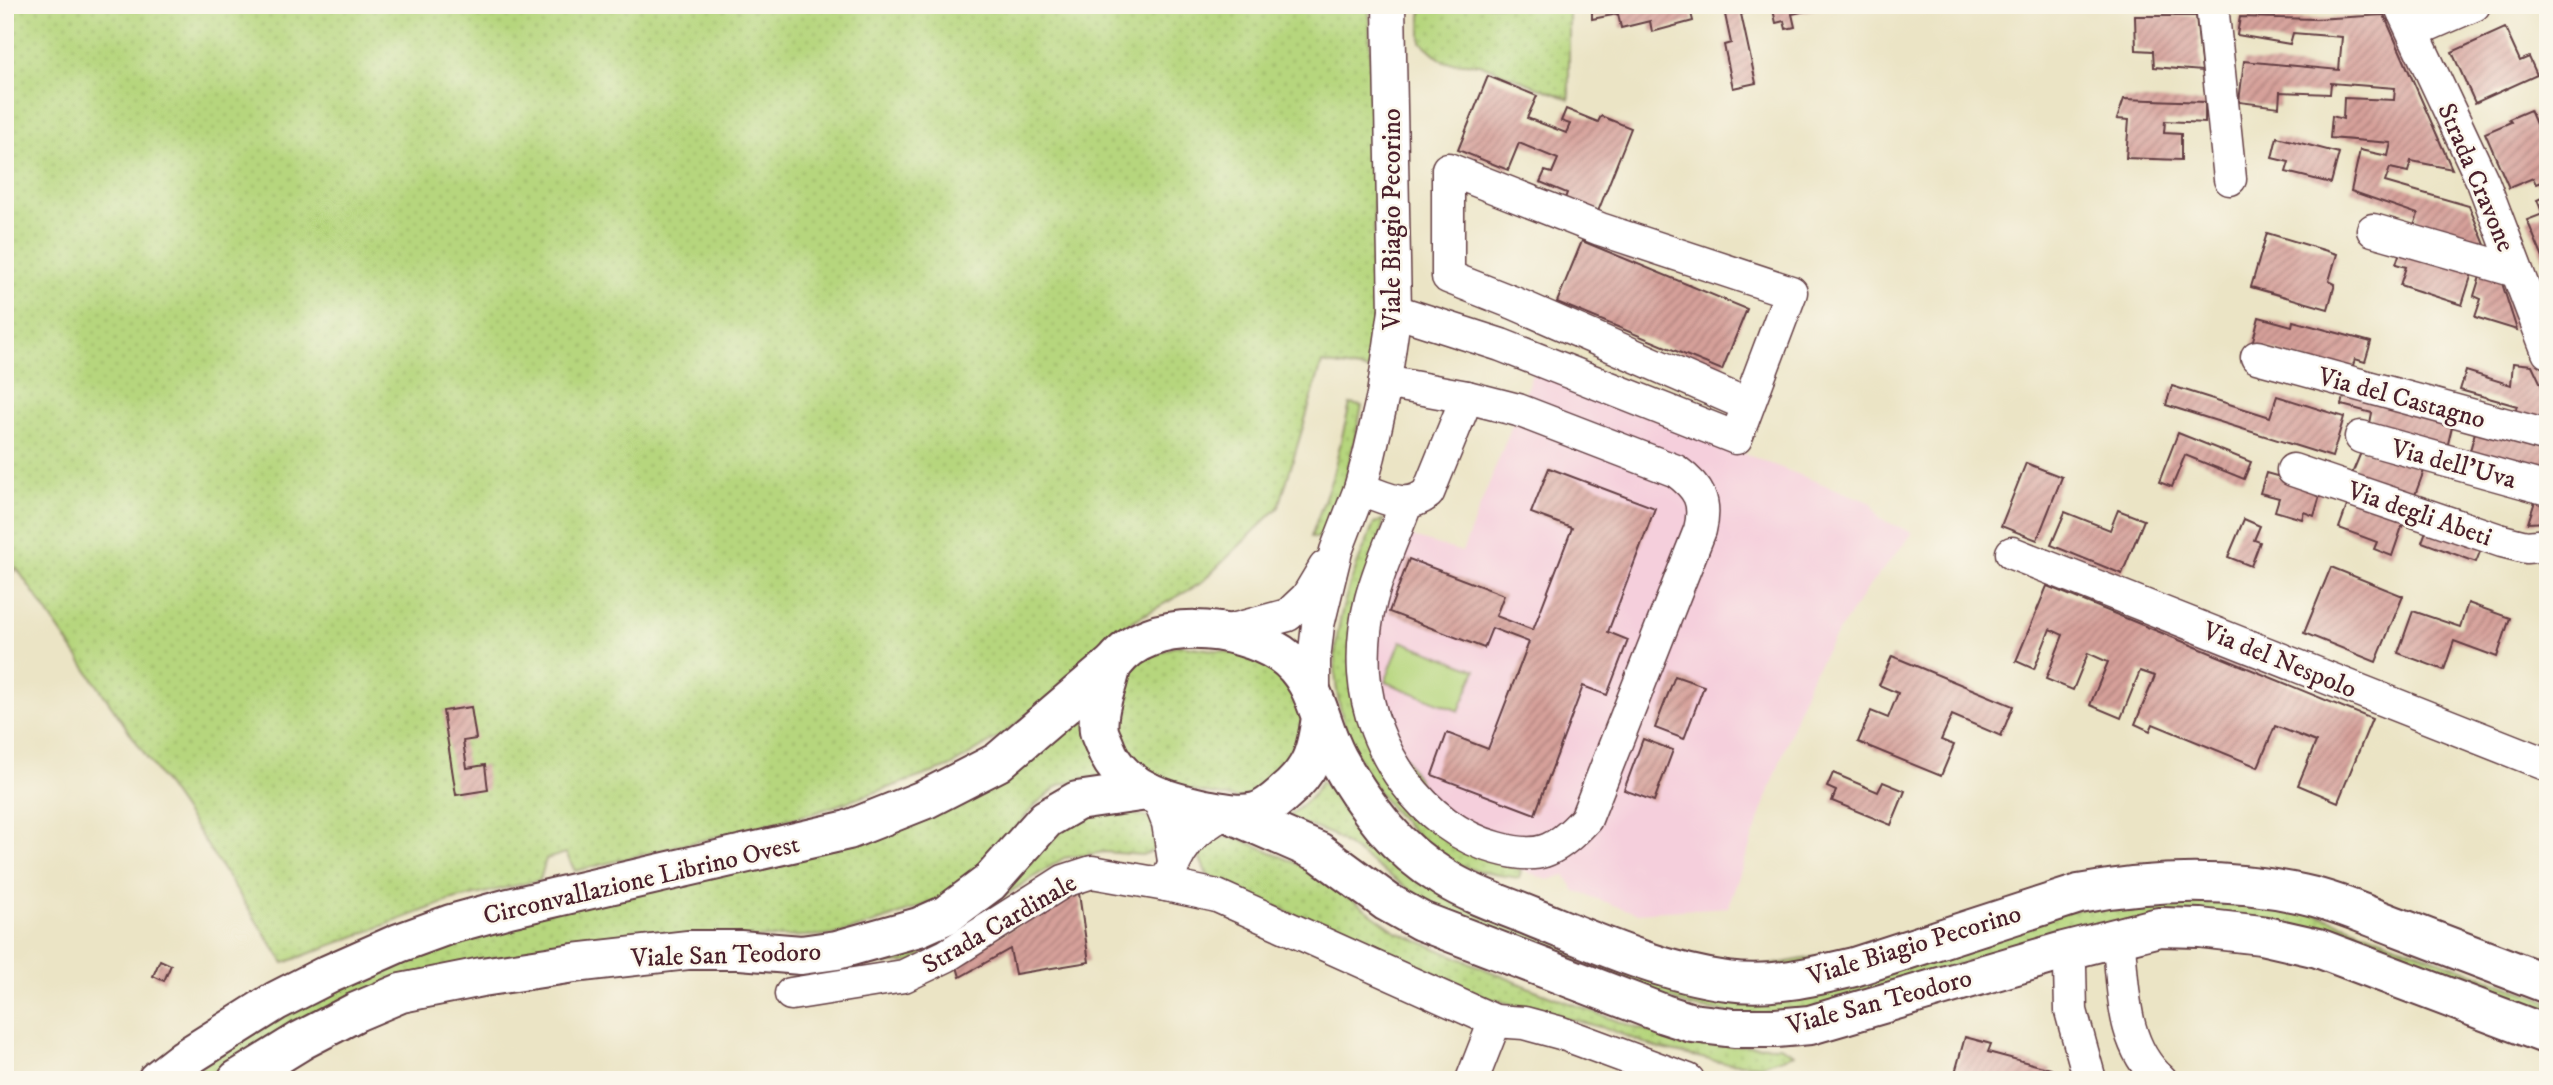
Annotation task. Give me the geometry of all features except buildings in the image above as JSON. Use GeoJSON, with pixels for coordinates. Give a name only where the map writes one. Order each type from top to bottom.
{"type":"FeatureCollection","features":[{"type":"Feature","properties":{"kind":"main road"},"geometry":{"type":"LineString","coordinates":[[1186,629],[1225,632],[1264,645],[1284,656],[1304,676],[1318,705],[1317,745],[1303,776],[1273,803],[1258,811],[1230,814],[1152,794],[1129,780],[1112,764],[1099,730],[1102,699],[1114,663],[1135,645],[1162,632],[1186,629]]}},
{"type":"Feature","properties":{"kind":"main road","name":"Circonvallazione Librino Ovest"},"geometry":{"type":"LineString","coordinates":[[157,1080],[184,1059],[276,1001],[329,974],[425,933],[509,908],[848,830],[926,799],[999,762],[1114,663]]}},
{"type":"Feature","properties":{"kind":"main road","name":"Viale Biagio Pecorino"},"geometry":{"type":"LineString","coordinates":[[1318,705],[1337,758],[1387,830],[1413,855],[1444,878],[1566,931],[1691,975],[1729,982],[1793,980],[1854,967],[2079,894],[2114,887],[2204,882],[2267,888],[2342,906],[2548,984]]}},
{"type":"Feature","properties":{"kind":"main road","name":"Viale San Teodoro"},"geometry":{"type":"LineString","coordinates":[[237,1080],[302,1040],[356,1012],[401,993],[574,962],[688,950],[740,950],[801,955],[837,950],[919,927],[946,915],[989,883],[1046,819],[1077,801],[1152,794]]}},
{"type":"Feature","properties":{"kind":"main road","name":"Viale San Teodoro"},"geometry":{"type":"LineString","coordinates":[[1230,814],[1319,852],[1387,902],[1421,921],[1630,1002],[1692,1023],[1734,1028],[1810,1025],[2064,951],[2159,927],[2200,928],[2261,935],[2318,948],[2548,1035]]}},
{"type":"Feature","properties":{"kind":"street","name":"Viale Biagio Pecorino"},"geometry":{"type":"LineString","coordinates":[[1336,551],[1360,489],[1385,382],[1395,311],[1389,5]]}},
{"type":"Feature","properties":{"kind":"street"},"geometry":{"type":"LineString","coordinates":[[2212,5],[2230,179]]}},
{"type":"Feature","properties":{"kind":"street"},"geometry":{"type":"LineString","coordinates":[[2407,18],[2474,5]]}},
{"type":"Feature","properties":{"kind":"street","name":"Strada Cravone"},"geometry":{"type":"LineString","coordinates":[[2407,18],[2483,182],[2548,352]]}},
{"type":"Feature","properties":{"kind":"street"},"geometry":{"type":"LineString","coordinates":[[1395,311],[1501,345],[1736,438],[1791,292],[1600,229],[1448,169],[1448,277],[1748,405]]}},
{"type":"Feature","properties":{"kind":"street"},"geometry":{"type":"LineString","coordinates":[[2373,230],[2516,271]]}},
{"type":"Feature","properties":{"kind":"street","name":"Via del Castagno"},"geometry":{"type":"LineString","coordinates":[[2257,357],[2548,436]]}},
{"type":"Feature","properties":{"kind":"street"},"geometry":{"type":"LineString","coordinates":[[1385,382],[1467,397],[1518,410],[1675,471],[1698,492],[1704,514],[1700,530],[1586,819],[1560,842],[1544,851],[1510,852],[1485,845],[1450,827],[1417,797],[1401,775],[1373,721],[1364,674],[1363,641],[1366,616],[1376,577],[1405,505]]}},
{"type":"Feature","properties":{"kind":"street"},"geometry":{"type":"LineString","coordinates":[[1360,489],[1405,505],[1418,502],[1428,493],[1467,397]]}},
{"type":"Feature","properties":{"kind":"street","name":"Via dell'Uva"},"geometry":{"type":"LineString","coordinates":[[2361,438],[2548,489]]}},
{"type":"Feature","properties":{"kind":"street","name":"Via degli Abeti"},"geometry":{"type":"LineString","coordinates":[[2293,470],[2502,541],[2526,547],[2548,545]]}},
{"type":"Feature","properties":{"kind":"street"},"geometry":{"type":"LineString","coordinates":[[1225,632],[1288,615],[1307,597],[1336,551]]}},
{"type":"Feature","properties":{"kind":"street"},"geometry":{"type":"LineString","coordinates":[[1318,705],[1314,660],[1318,625],[1336,551]]}},
{"type":"Feature","properties":{"kind":"street","name":"Via del Nespolo"},"geometry":{"type":"LineString","coordinates":[[2012,554],[2548,765]]}},
{"type":"Feature","properties":{"kind":"street"},"geometry":{"type":"LineString","coordinates":[[1152,794],[1168,823],[1170,873]]}},
{"type":"Feature","properties":{"kind":"street"},"geometry":{"type":"LineString","coordinates":[[1170,873],[1204,824],[1230,814]]}},
{"type":"Feature","properties":{"kind":"street","name":"Strada Cardinale"},"geometry":{"type":"LineString","coordinates":[[791,994],[904,976],[946,956],[1064,881],[1092,872],[1170,873],[1495,1021],[1524,1023],[1560,1033],[1688,1080]]}},
{"type":"Feature","properties":{"kind":"street"},"geometry":{"type":"LineString","coordinates":[[2118,936],[2129,1028],[2135,1047],[2160,1075]]}},
{"type":"Feature","properties":{"kind":"street"},"geometry":{"type":"LineString","coordinates":[[2064,951],[2070,967],[2071,1011],[2090,1080]]}},
{"type":"Feature","properties":{"kind":"street"},"geometry":{"type":"LineString","coordinates":[[1472,1080],[1495,1021]]}},
{"type":"Feature","properties":{"kind":"shaded area"},"geometry":{"type":"Polygon","coordinates":[[[1533,372],[1872,503],[1880,519],[1913,533],[1870,585],[1809,681],[1728,907],[1636,913],[1575,891],[1565,875],[1548,880],[1456,844],[1365,732],[1387,529],[1462,552],[1533,372]]]}},
{"type":"Feature","properties":{"kind":"green space"},"geometry":{"type":"Polygon","coordinates":[[[5,5],[1369,5],[1376,308],[1373,371],[1322,363],[1279,507],[1200,584],[1129,623],[1049,699],[999,737],[949,767],[814,813],[575,871],[566,853],[546,859],[540,880],[449,901],[284,963],[197,830],[16,567],[5,585],[5,5]]]}},
{"type":"Feature","properties":{"kind":"green space"},"geometry":{"type":"Polygon","coordinates":[[[1421,5],[1569,5],[1569,99],[1479,64],[1444,62],[1421,42],[1421,5]]]}},
{"type":"Feature","properties":{"kind":"green space"},"geometry":{"type":"Polygon","coordinates":[[[1350,404],[1362,406],[1343,491],[1324,539],[1311,537],[1332,478],[1350,404]]]}},
{"type":"Feature","properties":{"kind":"green space"},"geometry":{"type":"Polygon","coordinates":[[[1384,519],[1352,667],[1456,844],[1521,870],[1519,878],[1462,866],[1422,839],[1384,800],[1356,753],[1346,727],[1335,674],[1338,630],[1345,599],[1361,554],[1374,524],[1384,519]]]}},
{"type":"Feature","properties":{"kind":"green space"},"geometry":{"type":"Polygon","coordinates":[[[1401,641],[1476,670],[1459,711],[1385,682],[1401,641]]]}},
{"type":"Feature","properties":{"kind":"green space"},"geometry":{"type":"Polygon","coordinates":[[[1178,645],[1242,654],[1277,672],[1301,706],[1303,730],[1294,765],[1264,791],[1239,799],[1176,788],[1134,765],[1116,736],[1118,694],[1126,677],[1140,660],[1178,645]]]}},
{"type":"Feature","properties":{"kind":"green space"},"geometry":{"type":"Polygon","coordinates":[[[1076,722],[1086,722],[1106,779],[1080,779],[1060,785],[1036,804],[980,869],[941,899],[833,935],[615,943],[244,1057],[212,1080],[182,1080],[249,1034],[407,956],[1017,765],[1076,722]]]}},
{"type":"Feature","properties":{"kind":"green space"},"geometry":{"type":"Polygon","coordinates":[[[1321,781],[1374,840],[1665,984],[2097,906],[2200,898],[2306,910],[2548,1001],[2548,1018],[2342,938],[2068,931],[2038,938],[1842,1003],[1765,1018],[1691,1007],[1430,904],[1331,834],[1287,818],[1312,796],[1321,781]]]}},
{"type":"Feature","properties":{"kind":"green space"},"geometry":{"type":"Polygon","coordinates":[[[1116,808],[1151,819],[1159,840],[1153,851],[1142,855],[1104,852],[1064,858],[980,911],[912,962],[800,967],[841,963],[1071,818],[1116,808]]]}},
{"type":"Feature","properties":{"kind":"green space"},"geometry":{"type":"Polygon","coordinates":[[[1236,837],[1310,869],[1397,932],[1535,990],[1636,1028],[1713,1045],[1780,1046],[1794,1054],[1762,1065],[1724,1063],[1657,1048],[1608,1029],[1468,993],[1207,875],[1199,856],[1201,845],[1213,838],[1236,837]]]}}]}
